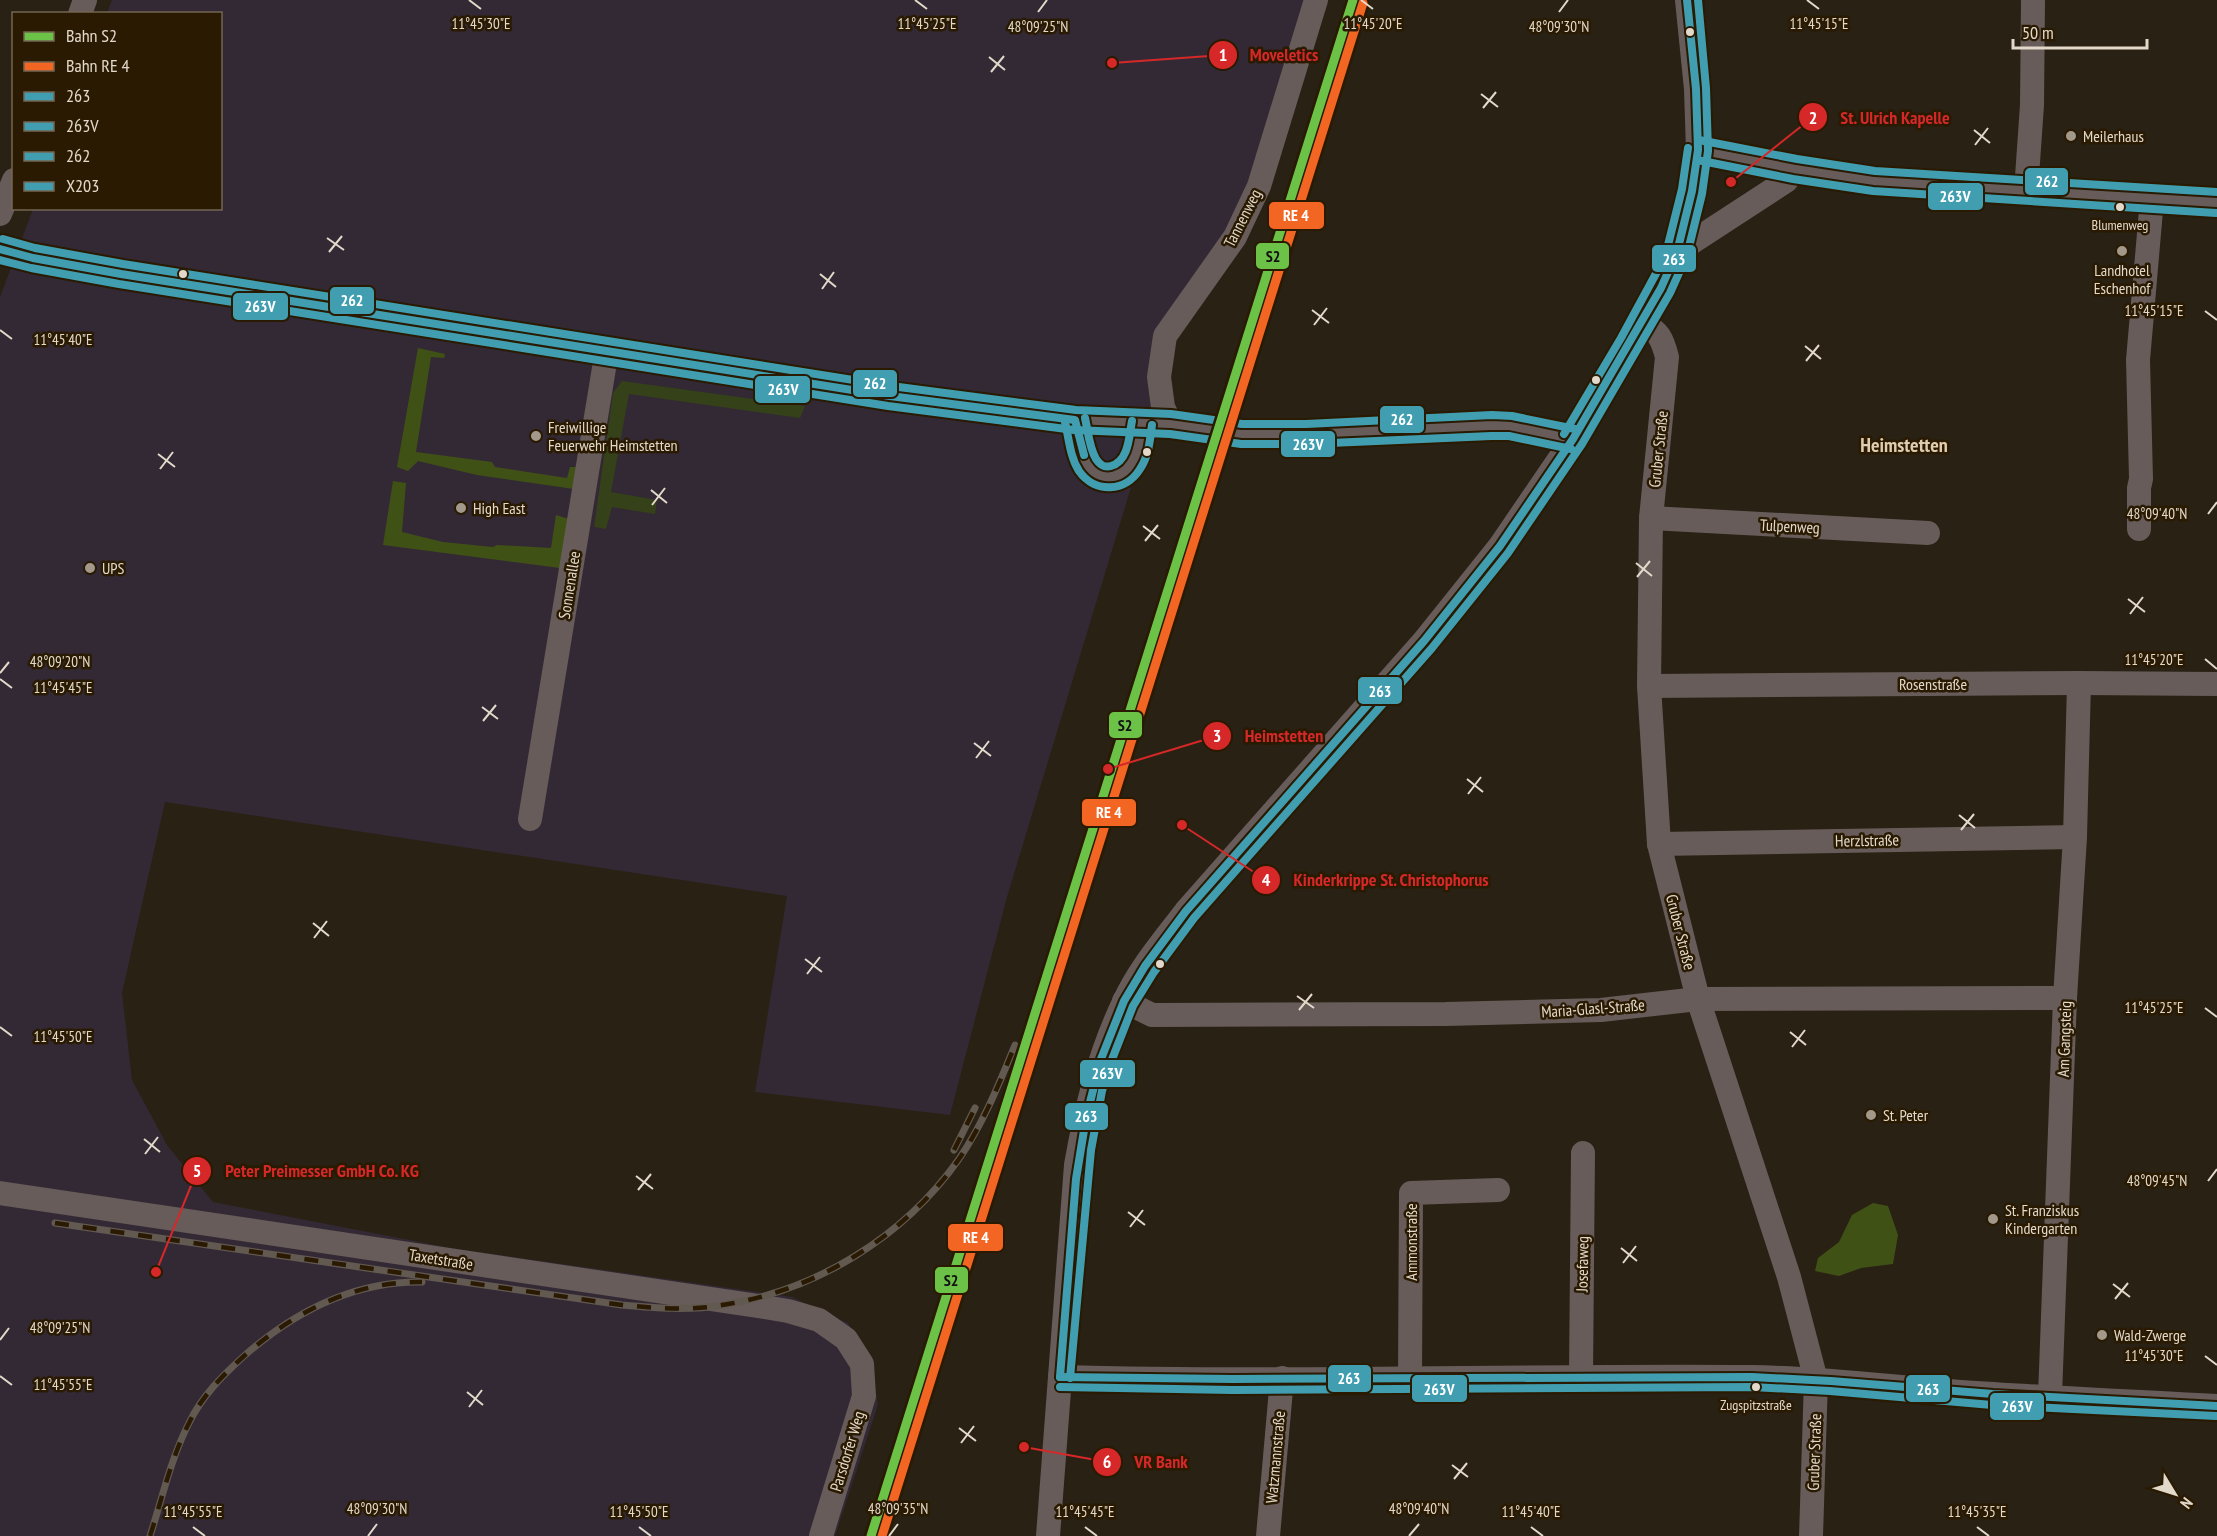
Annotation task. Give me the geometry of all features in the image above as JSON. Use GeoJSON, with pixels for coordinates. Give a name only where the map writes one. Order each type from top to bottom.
{"type":"FeatureCollection","features":[{"type":"Feature","properties":{"kind":"street","name":"Tannenweg"},"geometry":{"type":"LineString","coordinates":[[1171,424],[1163,407],[1159,377],[1165,336],[1235,237],[1259,186],[1316,0]]}},
{"type":"Feature","properties":{"kind":"street"},"geometry":{"type":"LineString","coordinates":[[1048,1536],[1077,1165],[1096,1072],[1124,1001],[1152,957],[1186,911],[1458,602],[1506,538],[1573,439],[1642,322],[1677,252],[1692,191],[1698,150],[1696,89],[1687,0]]}},
{"type":"Feature","properties":{"kind":"street"},"geometry":{"type":"LineString","coordinates":[[2026,191],[2032,105],[2033,0]]}},
{"type":"Feature","properties":{"kind":"street"},"geometry":{"type":"LineString","coordinates":[[1698,150],[1795,169],[1881,182],[2217,203]]}},
{"type":"Feature","properties":{"kind":"street"},"geometry":{"type":"LineString","coordinates":[[1677,252],[1786,181],[1795,169]]}},
{"type":"Feature","properties":{"kind":"street"},"geometry":{"type":"LineString","coordinates":[[0,214],[12,185]]}},
{"type":"Feature","properties":{"kind":"street"},"geometry":{"type":"LineString","coordinates":[[2139,529],[2141,479],[2138,360],[2152,199]]}},
{"type":"Feature","properties":{"kind":"street"},"geometry":{"type":"LineString","coordinates":[[0,249],[33,258],[121,274],[890,396],[1075,420],[1171,424],[1241,434],[1295,434],[1491,425],[1510,426],[1573,439]]}},
{"type":"Feature","properties":{"kind":"street","name":"Gruber Straße"},"geometry":{"type":"LineString","coordinates":[[1642,322],[1654,329],[1662,340],[1667,357],[1651,518],[1648,686],[1659,844],[1698,999],[1789,1277],[1816,1380],[1811,1536]]}},
{"type":"Feature","properties":{"kind":"street","name":"Sonnenallee"},"geometry":{"type":"LineString","coordinates":[[530,819],[607,350]]}},
{"type":"Feature","properties":{"kind":"street"},"geometry":{"type":"LineString","coordinates":[[1075,420],[1089,467],[1102,477],[1109,478],[1123,472],[1132,462],[1137,453],[1142,423]]}},
{"type":"Feature","properties":{"kind":"street","name":"Tulpenweg"},"geometry":{"type":"LineString","coordinates":[[1651,518],[1928,533]]}},
{"type":"Feature","properties":{"kind":"street","name":"Am Gangsteig"},"geometry":{"type":"LineString","coordinates":[[2050,1396],[2065,998],[2075,837],[2079,683]]}},
{"type":"Feature","properties":{"kind":"street","name":"Rosenstraße"},"geometry":{"type":"LineString","coordinates":[[1648,686],[2217,684]]}},
{"type":"Feature","properties":{"kind":"street","name":"Herzlstraße"},"geometry":{"type":"LineString","coordinates":[[1659,844],[2075,837]]}},
{"type":"Feature","properties":{"kind":"street","name":"Maria-Glasl-Straße"},"geometry":{"type":"LineString","coordinates":[[1124,1001],[1152,1015],[1601,1011],[1698,999],[2065,998]]}},
{"type":"Feature","properties":{"kind":"street","name":"Josefaweg"},"geometry":{"type":"LineString","coordinates":[[1581,1376],[1584,1153]]}},
{"type":"Feature","properties":{"kind":"street","name":"Ammonstraße"},"geometry":{"type":"LineString","coordinates":[[1410,1377],[1411,1193],[1498,1190]]}},
{"type":"Feature","properties":{"kind":"street","name":"Taxetstraße"},"geometry":{"type":"LineString","coordinates":[[0,1192],[788,1311],[819,1320],[846,1339],[862,1364]]}},
{"type":"Feature","properties":{"kind":"street","name":"Parsdorfer Weg"},"geometry":{"type":"LineString","coordinates":[[821,1536],[864,1396],[862,1364]]}},
{"type":"Feature","properties":{"kind":"street"},"geometry":{"type":"LineString","coordinates":[[1060,1377],[1170,1380],[1581,1376],[1816,1380],[1964,1392],[2217,1406]]}},
{"type":"Feature","properties":{"kind":"street","name":"Watzmannstraße"},"geometry":{"type":"LineString","coordinates":[[1268,1536],[1282,1378]]}},
{"type":"Feature","properties":{"kind":"shaded area"},"geometry":{"type":"Polygon","coordinates":[[[112,0],[1308,0],[1254,183],[1231,229],[1160,327],[1155,408],[1007,897],[950,1115],[755,1092],[787,896],[165,802],[122,993],[132,1080],[167,1145],[213,1202],[451,1248],[792,1297],[848,1323],[871,1364],[878,1405],[835,1536],[0,1536],[0,297],[33,210],[222,210],[222,12],[107,12],[112,0]]]}},
{"type":"Feature","properties":{"kind":"green space"},"geometry":{"type":"Polygon","coordinates":[[[418,348],[445,354],[444,358],[431,357],[416,452],[492,462],[495,467],[567,478],[570,467],[577,467],[574,489],[477,475],[418,461],[408,471],[397,467],[418,348]]]}},
{"type":"Feature","properties":{"kind":"green space"},"geometry":{"type":"Polygon","coordinates":[[[622,381],[805,406],[800,418],[629,394],[611,492],[657,500],[655,514],[612,507],[606,529],[594,527],[613,393],[622,381]]]}},
{"type":"Feature","properties":{"kind":"green space"},"geometry":{"type":"Polygon","coordinates":[[[393,481],[406,483],[402,532],[443,542],[493,547],[497,545],[551,548],[556,515],[569,519],[560,568],[383,545],[393,481]]]}},
{"type":"Feature","properties":{"kind":"green space"},"geometry":{"type":"Polygon","coordinates":[[[1873,1203],[1888,1206],[1898,1235],[1893,1264],[1861,1268],[1839,1276],[1815,1271],[1818,1258],[1839,1242],[1852,1215],[1873,1203]]]}},
{"type":"Feature","properties":{"kind":"railway"},"geometry":{"type":"LineString","coordinates":[[55,1223],[622,1305],[659,1308],[722,1305],[757,1298],[824,1273],[885,1236],[912,1213],[937,1187],[968,1146],[990,1104],[1015,1045]]}},
{"type":"Feature","properties":{"kind":"railway"},"geometry":{"type":"LineString","coordinates":[[954,1150],[975,1108]]}},
{"type":"Feature","properties":{"kind":"railway"},"geometry":{"type":"LineString","coordinates":[[150,1536],[172,1464],[189,1423],[206,1395],[236,1364],[283,1326],[326,1302],[373,1287],[422,1282]]}},
{"type":"Feature","properties":{"kind":"rail line","name":"S2"},"geometry":{"type":"LineString","coordinates":[[871,1536],[1353,0]]}},
{"type":"Feature","properties":{"kind":"transit line","name":"263"},"geometry":{"type":"LineString","coordinates":[[1060,1377],[1076,1179],[1086,1118],[1101,1059],[1124,1001],[1145,966],[1186,911],[1424,641],[1500,546],[1573,439],[1661,288],[1677,252],[1692,191],[1698,150],[1696,89],[1687,0]]}},
{"type":"Feature","properties":{"kind":"transit line","name":"263V"},"geometry":{"type":"LineString","coordinates":[[1070,1378],[1091,1150],[1102,1091],[1133,1006],[1154,972],[1194,918],[1432,648],[1508,553],[1582,444],[1670,293],[1687,255],[1702,194],[1708,151],[1706,88],[1698,0]]}},
{"type":"Feature","properties":{"kind":"transit line"},"geometry":{"type":"LineString","coordinates":[[882,1536],[1363,3]]}},
{"type":"Feature","properties":{"kind":"transit line","name":"262"},"geometry":{"type":"LineString","coordinates":[[1699,140],[1875,171],[2217,192]]}},
{"type":"Feature","properties":{"kind":"transit line","name":"262"},"geometry":{"type":"LineString","coordinates":[[1564,434],[1659,268],[1667,249],[1682,189],[1688,148]]}},
{"type":"Feature","properties":{"kind":"transit line","name":"263V"},"geometry":{"type":"LineString","coordinates":[[1697,160],[1793,179],[1873,191],[2216,213]]}},
{"type":"Feature","properties":{"kind":"transit line","name":"262"},"geometry":{"type":"LineString","coordinates":[[3,239],[35,248],[123,264],[891,386],[1076,410],[1171,414],[1242,424],[1306,424],[1492,415],[1512,416],[1575,429]]}},
{"type":"Feature","properties":{"kind":"transit line","name":"X203"},"geometry":{"type":"LineString","coordinates":[[0,249],[33,258],[121,274],[890,396],[1075,420],[1084,455]]}},
{"type":"Feature","properties":{"kind":"transit line","name":"263V"},"geometry":{"type":"LineString","coordinates":[[0,260],[119,284],[888,406],[1074,430],[1170,434],[1241,444],[1307,444],[1509,436],[1571,449]]}},
{"type":"Feature","properties":{"kind":"transit line","name":"262"},"geometry":{"type":"LineString","coordinates":[[1085,418],[1090,444],[1096,459],[1106,467],[1117,463],[1125,454],[1132,421]]}},
{"type":"Feature","properties":{"kind":"transit line","name":"263V"},"geometry":{"type":"LineString","coordinates":[[1065,422],[1076,466],[1093,484],[1102,487],[1119,486],[1134,477],[1147,453],[1152,425]]}},
{"type":"Feature","properties":{"kind":"transit line","name":"263"},"geometry":{"type":"LineString","coordinates":[[1060,1377],[1233,1379],[1752,1377],[1993,1394],[2217,1406]]}},
{"type":"Feature","properties":{"kind":"transit line","name":"263V"},"geometry":{"type":"LineString","coordinates":[[1060,1387],[1233,1390],[1752,1387],[1830,1391],[1992,1405],[2216,1416]]}},
{"type":"Feature","properties":{"kind":"place","name":"Moveletics"},"geometry":{"type":"Point","coordinates":[1112,63]}},
{"type":"Feature","properties":{"kind":"place","name":"Meilerhaus"},"geometry":{"type":"Point","coordinates":[2071,136]}},
{"type":"Feature","properties":{"kind":"place","name":"St. Ulrich Kapelle"},"geometry":{"type":"Point","coordinates":[1731,182]}},
{"type":"Feature","properties":{"kind":"place","name":"Blumenweg"},"geometry":{"type":"Point","coordinates":[2120,207]}},
{"type":"Feature","properties":{"kind":"place","name":"Landhotel Eschenhof"},"geometry":{"type":"Point","coordinates":[2122,251]}},
{"type":"Feature","properties":{"kind":"place","name":"Freiwillige Feuerwehr Heimstetten"},"geometry":{"type":"Point","coordinates":[536,436]}},
{"type":"Feature","properties":{"kind":"place","name":"High East"},"geometry":{"type":"Point","coordinates":[461,508]}},
{"type":"Feature","properties":{"kind":"place","name":"UPS"},"geometry":{"type":"Point","coordinates":[90,568]}},
{"type":"Feature","properties":{"kind":"place","name":"Heimstetten"},"geometry":{"type":"Point","coordinates":[1108,769]}},
{"type":"Feature","properties":{"kind":"place","name":"Kinderkrippe St. Christophorus"},"geometry":{"type":"Point","coordinates":[1182,825]}},
{"type":"Feature","properties":{"kind":"place","name":"St. Peter"},"geometry":{"type":"Point","coordinates":[1871,1115]}},
{"type":"Feature","properties":{"kind":"place","name":"St. Franziskus Kindergarten"},"geometry":{"type":"Point","coordinates":[1993,1219]}},
{"type":"Feature","properties":{"kind":"place","name":"Peter Preimesser GmbH Co. KG"},"geometry":{"type":"Point","coordinates":[156,1272]}},
{"type":"Feature","properties":{"kind":"place","name":"Wald-Zwerge"},"geometry":{"type":"Point","coordinates":[2102,1335]}},
{"type":"Feature","properties":{"kind":"place","name":"Zugspitzstraße"},"geometry":{"type":"Point","coordinates":[1756,1387]}},
{"type":"Feature","properties":{"kind":"place","name":"VR Bank"},"geometry":{"type":"Point","coordinates":[1024,1447]}},
{"type":"Feature","properties":{"kind":"district","name":"Heimstetten"},"geometry":{"type":"Point","coordinates":[1904,445]}}]}
